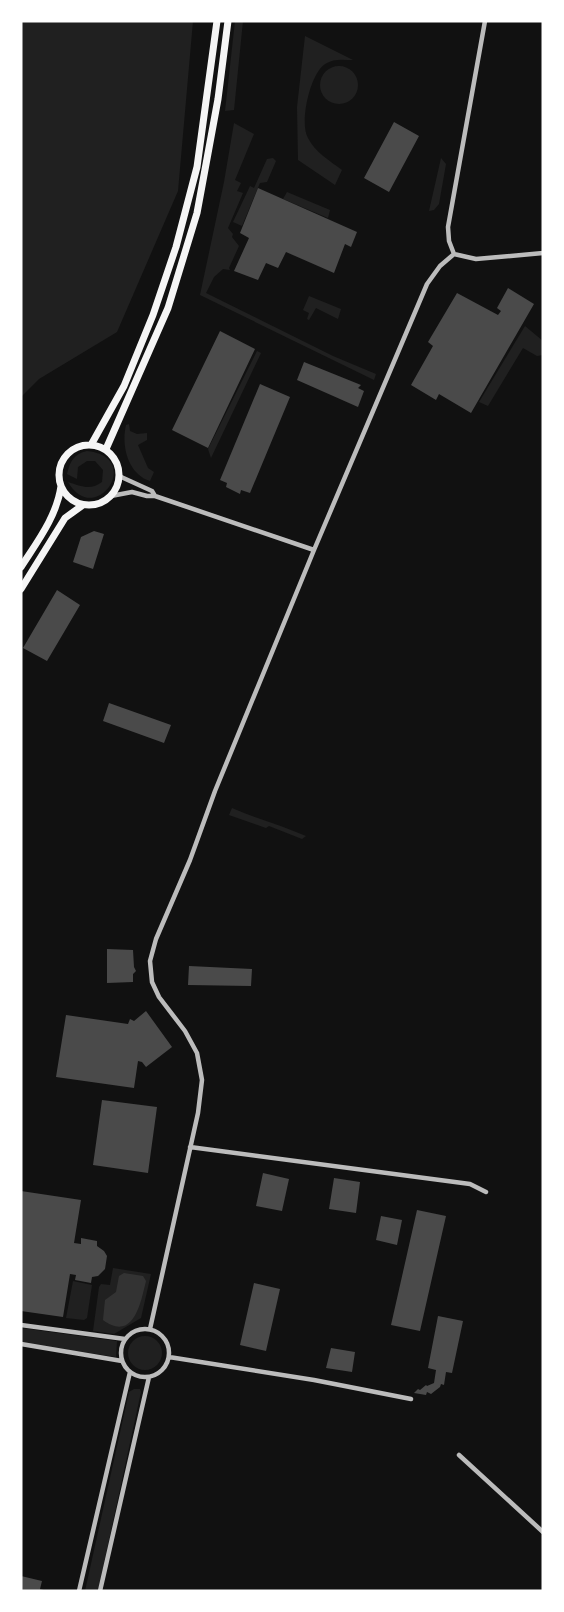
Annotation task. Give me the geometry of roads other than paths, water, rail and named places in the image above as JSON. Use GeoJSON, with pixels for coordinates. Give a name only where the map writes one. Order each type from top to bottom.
{"type":"FeatureCollection","features":[{"type":"Feature","properties":{"kind":"main road"},"geometry":{"type":"LineString","coordinates":[[91,445],[124,386],[153,315],[177,247],[197,167],[217,21]]}},
{"type":"Feature","properties":{"kind":"main road"},"geometry":{"type":"LineString","coordinates":[[106,449],[168,308],[197,213],[218,99],[228,21]]}},
{"type":"Feature","properties":{"kind":"main road"},"geometry":{"type":"LineString","coordinates":[[21,567],[59,500],[61,486],[59,470],[67,455],[77,447],[91,445],[106,449],[116,461],[119,476],[116,489],[111,496],[98,504],[82,505],[71,499],[61,486]]}},
{"type":"Feature","properties":{"kind":"main road"},"geometry":{"type":"LineString","coordinates":[[21,589],[65,518],[82,505]]}},
{"type":"Feature","properties":{"kind":"street"},"geometry":{"type":"LineString","coordinates":[[454,254],[449,241],[448,227],[485,21]]}},
{"type":"Feature","properties":{"kind":"street"},"geometry":{"type":"LineString","coordinates":[[454,254],[476,259],[543,253]]}},
{"type":"Feature","properties":{"kind":"street"},"geometry":{"type":"LineString","coordinates":[[150,1329],[190,1147],[202,1080],[197,1053],[185,1030],[159,997],[152,982],[150,961],[156,939],[314,550],[427,284],[454,254]]}},
{"type":"Feature","properties":{"kind":"street"},"geometry":{"type":"LineString","coordinates":[[119,476],[152,491],[155,496]]}},
{"type":"Feature","properties":{"kind":"street"},"geometry":{"type":"LineString","coordinates":[[111,496],[132,492],[155,496],[314,550]]}},
{"type":"Feature","properties":{"kind":"street"},"geometry":{"type":"LineString","coordinates":[[190,1147],[470,1184],[486,1192]]}},
{"type":"Feature","properties":{"kind":"street"},"geometry":{"type":"LineString","coordinates":[[21,1325],[125,1339]]}},
{"type":"Feature","properties":{"kind":"street"},"geometry":{"type":"LineString","coordinates":[[150,1329],[165,1339],[169,1357],[160,1372],[142,1377],[130,1372],[122,1361],[121,1350],[125,1339],[136,1330],[150,1329]]}},
{"type":"Feature","properties":{"kind":"street"},"geometry":{"type":"LineString","coordinates":[[21,1344],[122,1361]]}},
{"type":"Feature","properties":{"kind":"street"},"geometry":{"type":"LineString","coordinates":[[169,1357],[314,1380],[411,1400]]}},
{"type":"Feature","properties":{"kind":"street"},"geometry":{"type":"LineString","coordinates":[[79,1591],[130,1372]]}},
{"type":"Feature","properties":{"kind":"street"},"geometry":{"type":"LineString","coordinates":[[100,1591],[148,1377]]}},
{"type":"Feature","properties":{"kind":"street"},"geometry":{"type":"LineString","coordinates":[[459,1455],[543,1532]]}}]}
